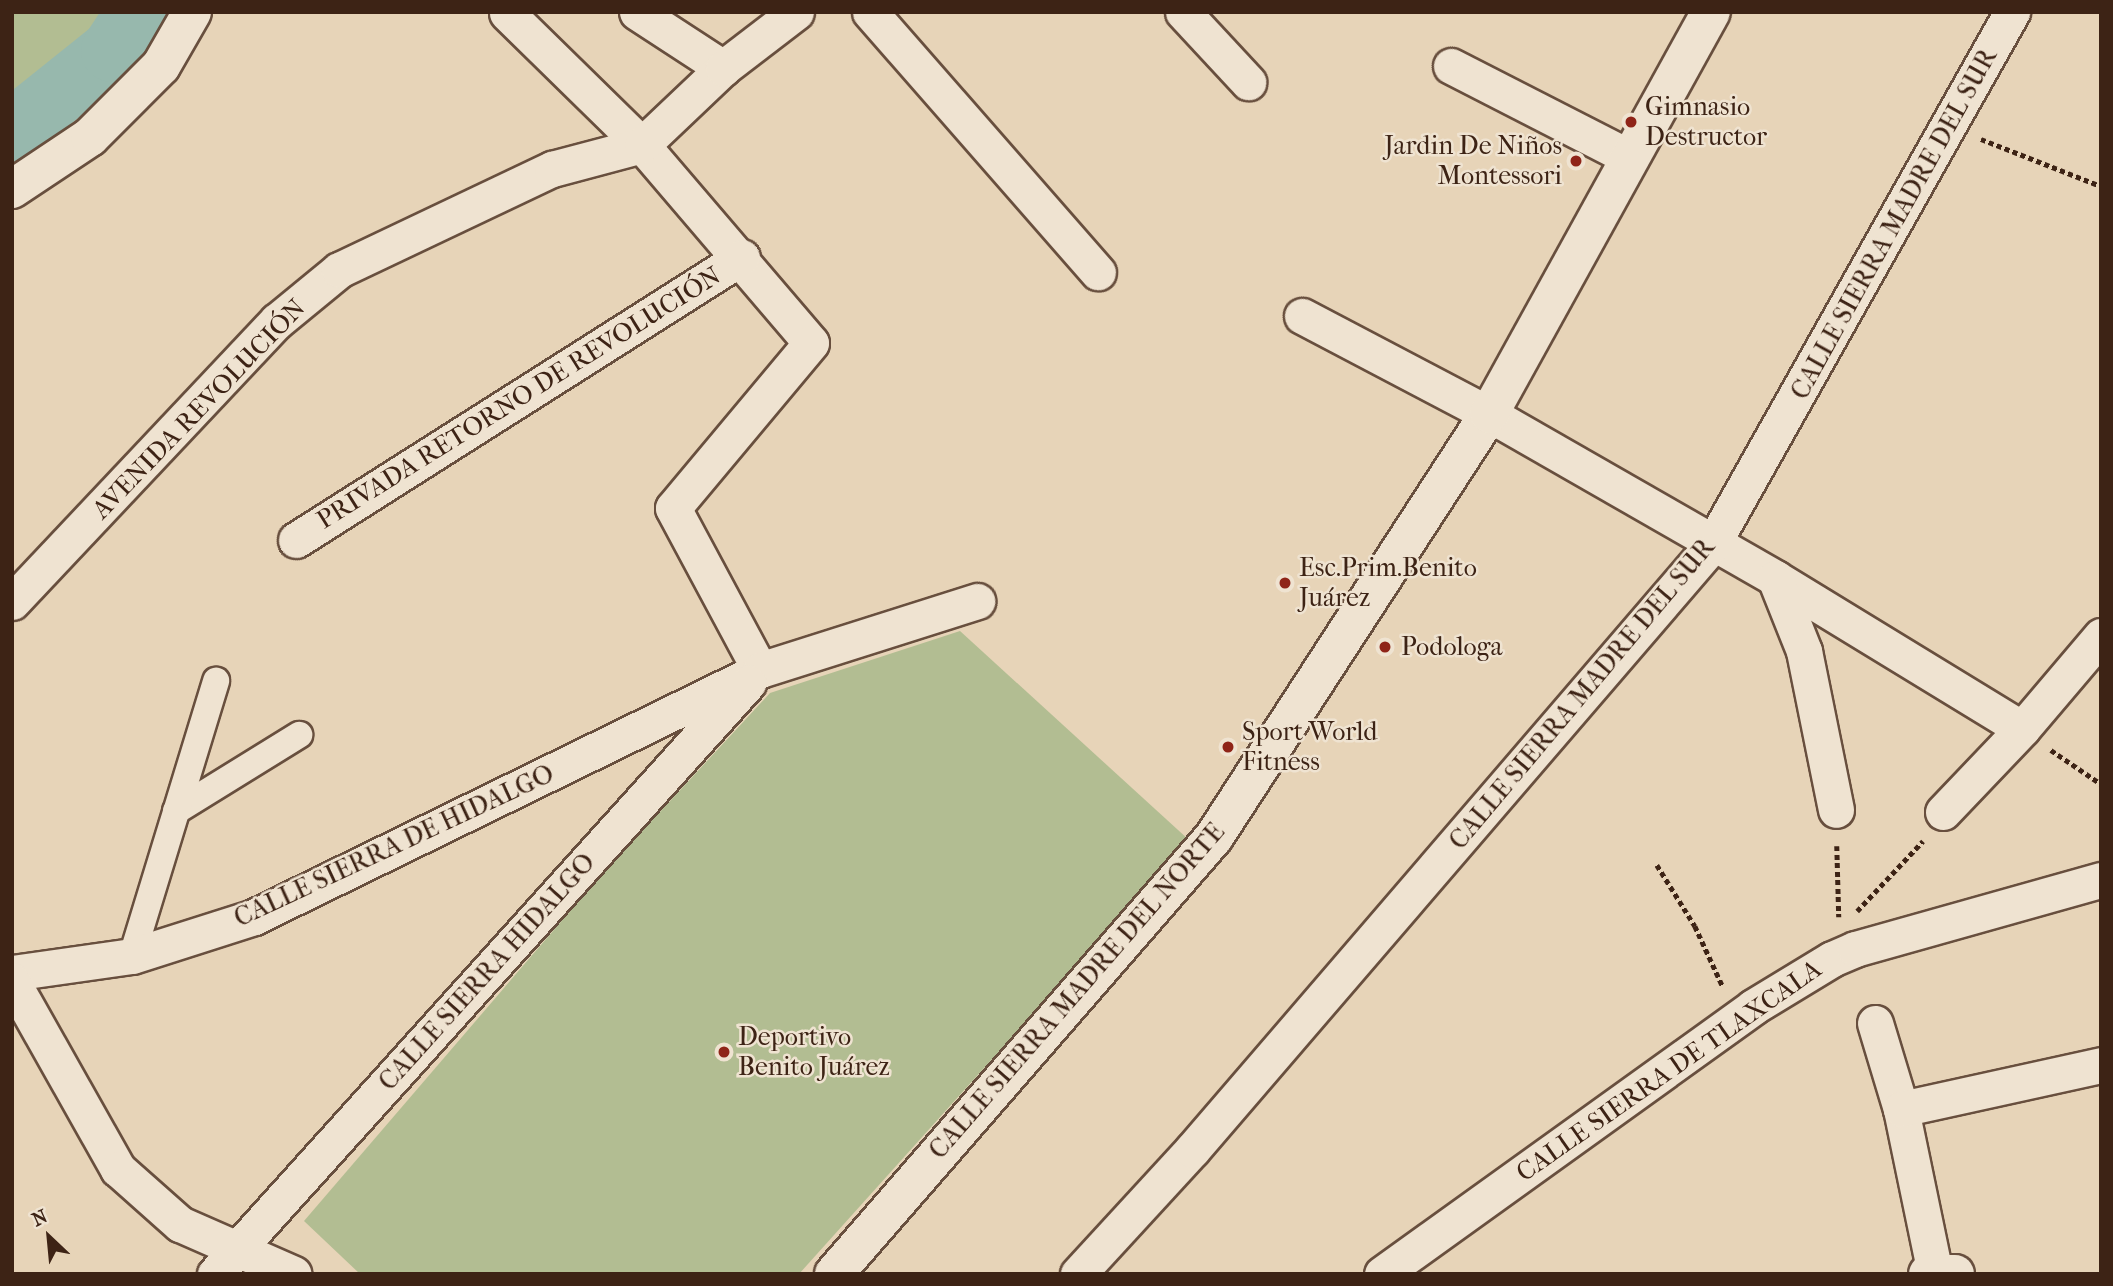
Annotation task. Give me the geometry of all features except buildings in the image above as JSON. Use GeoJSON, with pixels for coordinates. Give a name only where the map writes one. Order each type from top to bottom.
{"type":"FeatureCollection","features":[{"type":"Feature","properties":{"kind":"main road"},"geometry":{"type":"LineString","coordinates":[[12,189],[90,138],[161,66],[192,12]]}},
{"type":"Feature","properties":{"kind":"main road","name":"CALLE SIERRA MADRE DEL NORTE"},"geometry":{"type":"LineString","coordinates":[[834,1274],[1214,837],[1489,414],[1711,12]]}},
{"type":"Feature","properties":{"kind":"street"},"geometry":{"type":"LineString","coordinates":[[637,12],[723,68]]}},
{"type":"Feature","properties":{"kind":"street"},"geometry":{"type":"LineString","coordinates":[[870,12],[1098,272]]}},
{"type":"Feature","properties":{"kind":"street"},"geometry":{"type":"LineString","coordinates":[[1183,12],[1248,82]]}},
{"type":"Feature","properties":{"kind":"street","name":"CALLE SIERRA MADRE DEL SUR"},"geometry":{"type":"LineString","coordinates":[[1078,1274],[1192,1150],[1712,545],[1951,128],[2012,12]]}},
{"type":"Feature","properties":{"kind":"street"},"geometry":{"type":"LineString","coordinates":[[507,13],[642,145],[741,257],[811,343],[673,508],[760,670]]}},
{"type":"Feature","properties":{"kind":"street","name":"AVENIDA REVOLUCIÓN"},"geometry":{"type":"LineString","coordinates":[[16,589],[277,321],[339,270],[552,169],[642,145],[773,19]]}},
{"type":"Feature","properties":{"kind":"street"},"geometry":{"type":"LineString","coordinates":[[1451,66],[1629,157]]}},
{"type":"Feature","properties":{"kind":"street","name":"PRIVADA RETORNO DE REVOLUCIÓN"},"geometry":{"type":"LineString","coordinates":[[296,540],[741,257]]}},
{"type":"Feature","properties":{"kind":"street"},"geometry":{"type":"LineString","coordinates":[[1302,316],[1489,414],[1712,545],[1775,578],[2022,729]]}},
{"type":"Feature","properties":{"kind":"street"},"geometry":{"type":"LineString","coordinates":[[1775,578],[1804,651],[1836,810]]}},
{"type":"Feature","properties":{"kind":"street","name":"CALLE SIERRA DE HIDALGO"},"geometry":{"type":"LineString","coordinates":[[12,973],[132,956],[254,917],[760,670],[977,601]]}},
{"type":"Feature","properties":{"kind":"street"},"geometry":{"type":"LineString","coordinates":[[1943,812],[2022,729],[2101,636]]}},
{"type":"Feature","properties":{"kind":"street","name":"CALLE SIERRA HIDALGO"},"geometry":{"type":"LineString","coordinates":[[226,1262],[760,670]]}},
{"type":"Feature","properties":{"kind":"street"},"geometry":{"type":"LineString","coordinates":[[132,956],[216,681]]}},
{"type":"Feature","properties":{"kind":"street"},"geometry":{"type":"LineString","coordinates":[[176,811],[299,735]]}},
{"type":"Feature","properties":{"kind":"street","name":"CALLE SIERRA DE TLAXCALA"},"geometry":{"type":"LineString","coordinates":[[1382,1274],[1753,1007],[1832,959],[1855,948],[2101,880]]}},
{"type":"Feature","properties":{"kind":"street"},"geometry":{"type":"LineString","coordinates":[[12,981],[118,1169],[226,1262],[295,1274]]}},
{"type":"Feature","properties":{"kind":"street"},"geometry":{"type":"LineString","coordinates":[[1875,1023],[1900,1109],[1939,1273]]}},
{"type":"Feature","properties":{"kind":"street"},"geometry":{"type":"LineString","coordinates":[[1900,1109],[2101,1065]]}},
{"type":"Feature","properties":{"kind":"path"},"geometry":{"type":"LineString","coordinates":[[1951,128],[2101,186]]}},
{"type":"Feature","properties":{"kind":"path"},"geometry":{"type":"LineString","coordinates":[[2022,729],[2101,784]]}},
{"type":"Feature","properties":{"kind":"path"},"geometry":{"type":"LineString","coordinates":[[1836,810],[1839,922],[1897,873],[1943,812]]}},
{"type":"Feature","properties":{"kind":"path"},"geometry":{"type":"LineString","coordinates":[[1657,864],[1703,942]]}},
{"type":"Feature","properties":{"kind":"green space"},"geometry":{"type":"Polygon","coordinates":[[[12,12],[123,12],[104,41],[12,113],[12,12]]]}},
{"type":"Feature","properties":{"kind":"green space","name":"Deportivo Benito Juárez"},"geometry":{"type":"Polygon","coordinates":[[[960,631],[1189,840],[799,1274],[360,1274],[304,1221],[595,882],[770,693],[960,631]]]}},
{"type":"Feature","properties":{"kind":"waterway"},"geometry":{"type":"LineString","coordinates":[[12,130],[112,50],[137,12]]}},
{"type":"Feature","properties":{"kind":"place","name":"Gimnasio Destructor"},"geometry":{"type":"Point","coordinates":[1631,122]}},
{"type":"Feature","properties":{"kind":"place","name":"Jardin De Niños Montessori"},"geometry":{"type":"Point","coordinates":[1576,161]}},
{"type":"Feature","properties":{"kind":"place","name":"Esc.Prim.Benito Juárez"},"geometry":{"type":"Point","coordinates":[1285,583]}},
{"type":"Feature","properties":{"kind":"place","name":"Podologa"},"geometry":{"type":"Point","coordinates":[1385,647]}},
{"type":"Feature","properties":{"kind":"place","name":"Sport World Fitness"},"geometry":{"type":"Point","coordinates":[1228,747]}},
{"type":"Feature","properties":{"kind":"place","name":"Deportivo Benito Juárez"},"geometry":{"type":"Point","coordinates":[724,1052]}}]}
